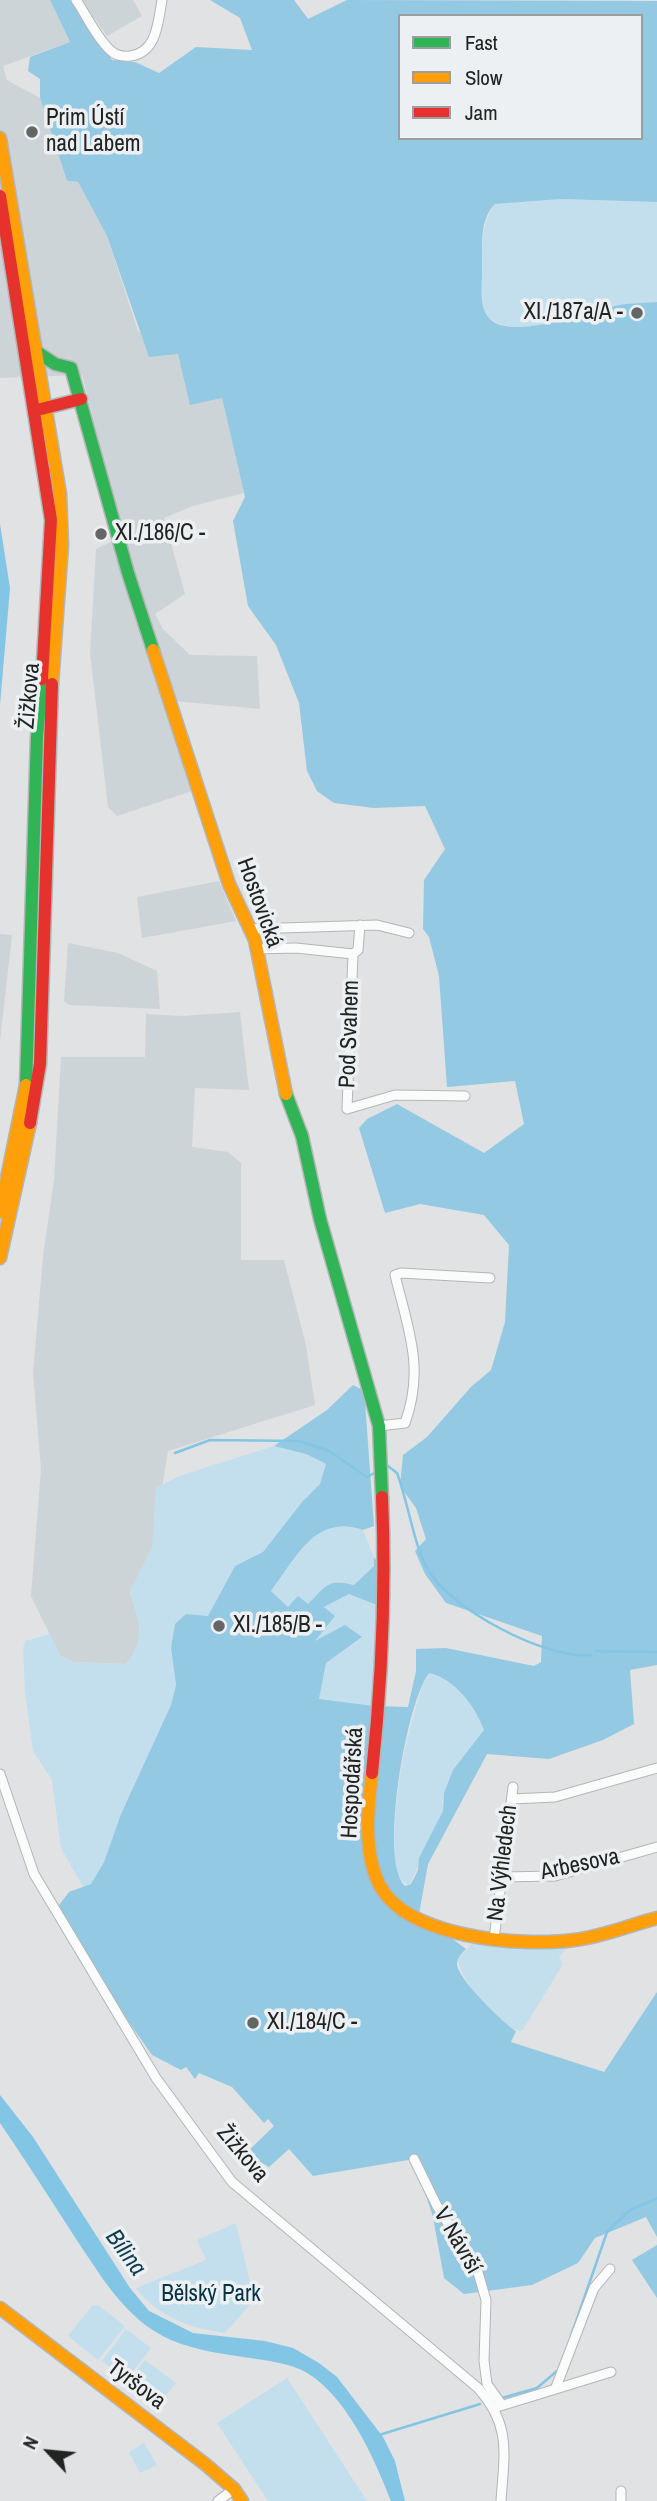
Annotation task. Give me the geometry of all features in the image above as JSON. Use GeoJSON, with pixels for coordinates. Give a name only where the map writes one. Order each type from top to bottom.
{"type":"FeatureCollection","features":[{"type":"Feature","properties":{"kind":"main road","name":"Žižkova"},"geometry":{"type":"LineString","coordinates":[[0,138],[47,407],[60,494],[62,545],[48,738],[42,1031],[34,1107],[0,1258]]}},
{"type":"Feature","properties":{"kind":"main road","name":"Žižkova"},"geometry":{"type":"LineString","coordinates":[[0,196],[31,411],[49,499],[51,544],[37,737],[29,1063],[24,1106],[0,1212]]}},
{"type":"Feature","properties":{"kind":"main road","name":"Hostovická"},"geometry":{"type":"LineString","coordinates":[[37,352],[55,364],[71,368],[128,573],[229,884],[257,949],[282,1084],[302,1136],[320,1219],[379,1426]]}},
{"type":"Feature","properties":{"kind":"main road"},"geometry":{"type":"LineString","coordinates":[[31,411],[81,399]]}},
{"type":"Feature","properties":{"kind":"main road","name":"Hospodářská"},"geometry":{"type":"LineString","coordinates":[[379,1426],[386,1585],[382,1683],[369,1786],[370,1852],[379,1884],[401,1911],[420,1922],[494,1939],[531,1942],[576,1940],[657,1918]]}},
{"type":"Feature","properties":{"kind":"main road","name":"Tyršova"},"geometry":{"type":"LineString","coordinates":[[0,2308],[182,2446],[234,2490],[242,2501]]}},
{"type":"Feature","properties":{"kind":"street"},"geometry":{"type":"LineString","coordinates":[[76,0],[112,52],[124,57],[139,55],[153,40],[162,0]]}},
{"type":"Feature","properties":{"kind":"street","name":"Pod Svahem"},"geometry":{"type":"LineString","coordinates":[[360,925],[358,950],[354,954],[347,1109],[395,1095],[465,1096]]}},
{"type":"Feature","properties":{"kind":"street"},"geometry":{"type":"LineString","coordinates":[[250,929],[377,925],[409,933]]}},
{"type":"Feature","properties":{"kind":"street"},"geometry":{"type":"LineString","coordinates":[[257,949],[296,948],[354,954]]}},
{"type":"Feature","properties":{"kind":"street"},"geometry":{"type":"LineString","coordinates":[[379,1426],[405,1423],[417,1383],[417,1363],[395,1275],[401,1273],[490,1278]]}},
{"type":"Feature","properties":{"kind":"street"},"geometry":{"type":"LineString","coordinates":[[512,1799],[555,1797],[657,1768]]}},
{"type":"Feature","properties":{"kind":"street","name":"Žižkova"},"geometry":{"type":"LineString","coordinates":[[0,1774],[34,1874],[156,2078],[232,2182],[498,2406],[505,2436],[501,2501]]}},
{"type":"Feature","properties":{"kind":"street","name":"Na Výhledech"},"geometry":{"type":"LineString","coordinates":[[494,1939],[513,1787]]}},
{"type":"Feature","properties":{"kind":"street","name":"Arbesova"},"geometry":{"type":"LineString","coordinates":[[502,1877],[555,1876],[657,1847]]}},
{"type":"Feature","properties":{"kind":"street","name":"V Návrší"},"geometry":{"type":"LineString","coordinates":[[414,2159],[437,2206],[478,2269],[486,2300],[484,2361],[487,2384],[498,2406]]}},
{"type":"Feature","properties":{"kind":"street"},"geometry":{"type":"LineString","coordinates":[[556,2387],[594,2288],[610,2269]]}},
{"type":"Feature","properties":{"kind":"street"},"geometry":{"type":"LineString","coordinates":[[498,2406],[611,2372]]}},
{"type":"Feature","properties":{"kind":"street"},"geometry":{"type":"LineString","coordinates":[[218,2501],[234,2490]]}},
{"type":"Feature","properties":{"kind":"shaded area"},"geometry":{"type":"Polygon","coordinates":[[[0,0],[50,0],[70,42],[3,66],[7,80],[40,98],[67,181],[78,182],[107,236],[138,331],[178,354],[222,398],[244,493],[193,506],[164,518],[185,594],[155,614],[163,629],[190,655],[257,656],[260,709],[163,700],[192,791],[117,816],[108,807],[90,653],[96,549],[123,536],[82,375],[0,378],[0,0]]]}},
{"type":"Feature","properties":{"kind":"shaded area"},"geometry":{"type":"Polygon","coordinates":[[[50,0],[71,0],[112,60],[135,62],[159,73],[196,47],[252,50],[240,18],[210,0],[294,0],[308,19],[347,0],[657,1],[657,202],[561,199],[495,204],[486,218],[482,235],[482,302],[489,318],[499,325],[532,326],[619,305],[657,302],[657,1665],[630,1670],[634,1724],[603,1740],[549,1759],[487,1754],[428,1864],[419,1914],[466,1949],[458,1960],[459,1971],[482,2000],[516,2031],[511,2042],[604,2072],[657,1992],[657,2237],[646,2217],[595,2238],[578,2263],[532,2285],[464,2294],[444,2278],[433,2217],[414,2159],[313,2176],[289,2149],[269,2167],[245,2154],[274,2126],[268,2119],[264,2123],[232,2087],[199,2073],[195,2079],[186,2067],[181,2070],[152,2055],[109,1994],[57,1908],[69,1892],[91,1884],[104,1862],[121,1814],[171,1705],[176,1685],[171,1648],[175,1624],[186,1614],[208,1616],[235,1566],[263,1552],[302,1502],[320,1484],[326,1464],[306,1454],[274,1446],[327,1410],[353,1385],[361,1389],[365,1402],[374,1526],[363,1530],[347,1526],[320,1533],[299,1553],[271,1591],[288,1607],[298,1596],[308,1604],[328,1585],[338,1582],[354,1585],[374,1566],[374,1557],[381,1567],[377,1605],[349,1594],[324,1607],[335,1616],[315,1641],[345,1625],[362,1637],[326,1663],[319,1699],[408,1707],[416,1671],[416,1649],[446,1648],[534,1666],[541,1662],[542,1636],[446,1603],[425,1574],[415,1551],[426,1539],[416,1508],[400,1486],[403,1455],[427,1437],[471,1387],[491,1370],[505,1322],[509,1245],[484,1215],[420,1204],[385,1213],[359,1128],[367,1119],[397,1104],[484,1153],[524,1124],[515,1081],[447,1087],[439,976],[429,937],[423,929],[424,880],[445,849],[425,806],[374,808],[334,803],[317,791],[307,771],[299,703],[276,645],[248,606],[233,521],[245,497],[222,398],[190,405],[178,354],[149,357],[107,236],[78,182],[67,181],[40,98],[40,79],[28,71],[30,57],[70,42],[50,0]],[[429,1673],[421,1689],[412,1714],[399,1780],[394,1846],[397,1871],[405,1886],[411,1884],[418,1870],[419,1858],[443,1811],[444,1793],[453,1770],[484,1730],[463,1695],[438,1676],[429,1673]]]}},
{"type":"Feature","properties":{"kind":"shaded area"},"geometry":{"type":"Polygon","coordinates":[[[81,0],[133,0],[142,16],[107,36],[81,0]]]}},
{"type":"Feature","properties":{"kind":"shaded area"},"geometry":{"type":"Polygon","coordinates":[[[0,524],[10,588],[0,705],[0,524]]]}},
{"type":"Feature","properties":{"kind":"shaded area"},"geometry":{"type":"Polygon","coordinates":[[[219,881],[236,921],[142,938],[137,897],[219,881]]]}},
{"type":"Feature","properties":{"kind":"shaded area"},"geometry":{"type":"Polygon","coordinates":[[[0,934],[12,935],[0,1041],[0,934]]]}},
{"type":"Feature","properties":{"kind":"shaded area"},"geometry":{"type":"Polygon","coordinates":[[[68,943],[118,953],[157,971],[160,1009],[69,1005],[64,1001],[68,943]]]}},
{"type":"Feature","properties":{"kind":"shaded area"},"geometry":{"type":"Polygon","coordinates":[[[240,1012],[249,1090],[195,1088],[192,1147],[228,1152],[241,1163],[241,1260],[284,1260],[306,1345],[315,1405],[168,1451],[152,1548],[130,1592],[140,1625],[138,1649],[126,1664],[72,1662],[60,1655],[31,1596],[41,1469],[33,1373],[43,1256],[54,1180],[61,1057],[145,1057],[146,1014],[181,1016],[240,1012]]]}},
{"type":"Feature","properties":{"kind":"shaded area"},"geometry":{"type":"Polygon","coordinates":[[[0,2095],[33,2137],[130,2288],[149,2311],[193,2333],[265,2341],[293,2348],[319,2363],[337,2377],[383,2437],[395,2461],[405,2501],[391,2501],[353,2421],[324,2386],[307,2373],[288,2365],[191,2347],[155,2331],[129,2310],[97,2271],[0,2123],[0,2095]]]}},
{"type":"Feature","properties":{"kind":"shaded area"},"geometry":{"type":"Polygon","coordinates":[[[657,2245],[657,2298],[632,2260],[657,2245]]]}},
{"type":"Feature","properties":{"kind":"green space"},"geometry":{"type":"Polygon","coordinates":[[[561,199],[657,202],[657,302],[624,305],[531,326],[498,323],[487,316],[482,291],[481,258],[489,213],[495,204],[561,199]]]}},
{"type":"Feature","properties":{"kind":"green space"},"geometry":{"type":"Polygon","coordinates":[[[274,1446],[306,1454],[326,1464],[320,1485],[302,1502],[263,1552],[235,1566],[208,1617],[186,1614],[171,1648],[176,1685],[171,1705],[121,1814],[104,1862],[91,1885],[83,1887],[61,1848],[52,1780],[33,1751],[25,1692],[23,1648],[26,1641],[50,1634],[60,1655],[72,1662],[126,1664],[133,1655],[139,1638],[138,1621],[130,1592],[152,1548],[156,1488],[179,1476],[274,1446]]]}},
{"type":"Feature","properties":{"kind":"green space"},"geometry":{"type":"Polygon","coordinates":[[[347,1524],[363,1530],[374,1557],[374,1566],[354,1585],[338,1581],[308,1604],[288,1607],[271,1591],[312,1539],[334,1526],[347,1524]]]}},
{"type":"Feature","properties":{"kind":"green space"},"geometry":{"type":"Polygon","coordinates":[[[381,1567],[374,1706],[319,1699],[326,1663],[361,1638],[313,1643],[335,1616],[324,1607],[349,1594],[377,1604],[381,1567]]]}},
{"type":"Feature","properties":{"kind":"green space"},"geometry":{"type":"Polygon","coordinates":[[[429,1673],[447,1681],[463,1695],[484,1730],[442,1801],[443,1811],[409,1886],[397,1877],[396,1803],[410,1728],[424,1680],[429,1673]]]}},
{"type":"Feature","properties":{"kind":"green space"},"geometry":{"type":"Polygon","coordinates":[[[474,1941],[530,1948],[567,1947],[559,1958],[563,1964],[522,2031],[514,2029],[492,2012],[464,1977],[459,1958],[474,1941]]]}},
{"type":"Feature","properties":{"kind":"green space","name":"Bělský Park"},"geometry":{"type":"Polygon","coordinates":[[[236,2223],[254,2300],[225,2333],[175,2320],[155,2307],[136,2288],[206,2260],[197,2240],[236,2223]]]}},
{"type":"Feature","properties":{"kind":"green space"},"geometry":{"type":"Polygon","coordinates":[[[98,2305],[125,2326],[98,2360],[68,2336],[92,2306],[98,2305]]]}},
{"type":"Feature","properties":{"kind":"green space"},"geometry":{"type":"Polygon","coordinates":[[[126,2329],[151,2348],[126,2380],[102,2361],[126,2329]]]}},
{"type":"Feature","properties":{"kind":"green space"},"geometry":{"type":"Polygon","coordinates":[[[145,2360],[176,2383],[158,2405],[128,2382],[145,2360]]]}},
{"type":"Feature","properties":{"kind":"green space"},"geometry":{"type":"Polygon","coordinates":[[[287,2378],[367,2501],[268,2501],[217,2423],[287,2378]]]}},
{"type":"Feature","properties":{"kind":"green space"},"geometry":{"type":"Polygon","coordinates":[[[144,2443],[157,2465],[140,2473],[129,2452],[144,2443]]]}},
{"type":"Feature","properties":{"kind":"waterway"},"geometry":{"type":"LineString","coordinates":[[175,1453],[210,1440],[300,1441],[329,1451],[367,1477],[378,1471]]}},
{"type":"Feature","properties":{"kind":"waterway"},"geometry":{"type":"LineString","coordinates":[[384,1468],[388,1466],[397,1473],[423,1560],[440,1585],[478,1615],[526,1641],[572,1654],[591,1655]]}},
{"type":"Feature","properties":{"kind":"waterway"},"geometry":{"type":"LineString","coordinates":[[596,1651],[657,1652]]}},
{"type":"Feature","properties":{"kind":"waterway"},"geometry":{"type":"LineString","coordinates":[[571,2336],[607,2232],[629,2211],[657,2198]]}},
{"type":"Feature","properties":{"kind":"waterway"},"geometry":{"type":"LineString","coordinates":[[502,2398],[537,2388],[557,2371]]}},
{"type":"Feature","properties":{"kind":"waterway"},"geometry":{"type":"LineString","coordinates":[[379,2435],[480,2404]]}},
{"type":"Feature","properties":{"kind":"traffic: fast"},"geometry":{"type":"LineString","coordinates":[[37,352],[55,364],[71,368],[128,573],[153,650]]}},
{"type":"Feature","properties":{"kind":"traffic: fast"},"geometry":{"type":"LineString","coordinates":[[26,1085],[37,737],[42,679]]}},
{"type":"Feature","properties":{"kind":"traffic: fast"},"geometry":{"type":"LineString","coordinates":[[286,1094],[302,1136],[320,1219],[379,1426],[382,1497]]}},
{"type":"Feature","properties":{"kind":"traffic: slow"},"geometry":{"type":"LineString","coordinates":[[0,138],[60,494],[62,545],[52,684]]}},
{"type":"Feature","properties":{"kind":"traffic: slow"},"geometry":{"type":"LineString","coordinates":[[153,650],[229,884],[255,940],[286,1094]]}},
{"type":"Feature","properties":{"kind":"traffic: slow"},"geometry":{"type":"LineString","coordinates":[[0,1212],[26,1085]]}},
{"type":"Feature","properties":{"kind":"traffic: slow"},"geometry":{"type":"LineString","coordinates":[[0,1258],[30,1123]]}},
{"type":"Feature","properties":{"kind":"traffic: slow"},"geometry":{"type":"LineString","coordinates":[[372,1773],[368,1829],[374,1871],[379,1884],[393,1902],[413,1917],[466,1935],[525,1942],[584,1938],[657,1918]]}},
{"type":"Feature","properties":{"kind":"traffic: slow"},"geometry":{"type":"LineString","coordinates":[[0,2308],[205,2464],[234,2489],[242,2501]]}},
{"type":"Feature","properties":{"kind":"traffic: jam"},"geometry":{"type":"LineString","coordinates":[[0,196],[51,520],[42,679]]}},
{"type":"Feature","properties":{"kind":"traffic: jam"},"geometry":{"type":"LineString","coordinates":[[41,409],[81,399]]}},
{"type":"Feature","properties":{"kind":"traffic: jam"},"geometry":{"type":"LineString","coordinates":[[30,1123],[40,1064],[52,684]]}},
{"type":"Feature","properties":{"kind":"traffic: jam"},"geometry":{"type":"LineString","coordinates":[[372,1773],[382,1635],[382,1497]]}},
{"type":"Feature","properties":{"kind":"place","name":"Prim Ústí nad Labem"},"geometry":{"type":"Point","coordinates":[32,132]}},
{"type":"Feature","properties":{"kind":"place","name":"XI./187a/A -"},"geometry":{"type":"Point","coordinates":[637,313]}},
{"type":"Feature","properties":{"kind":"place","name":"XI./186/C -"},"geometry":{"type":"Point","coordinates":[101,534]}},
{"type":"Feature","properties":{"kind":"place","name":"XI./185/B -"},"geometry":{"type":"Point","coordinates":[219,1626]}},
{"type":"Feature","properties":{"kind":"place","name":"XI./184/C -"},"geometry":{"type":"Point","coordinates":[253,2023]}},
{"type":"Feature","properties":{"kind":"water label","name":"Bílina"},"geometry":{"type":"Point","coordinates":[125,2253]}}]}
